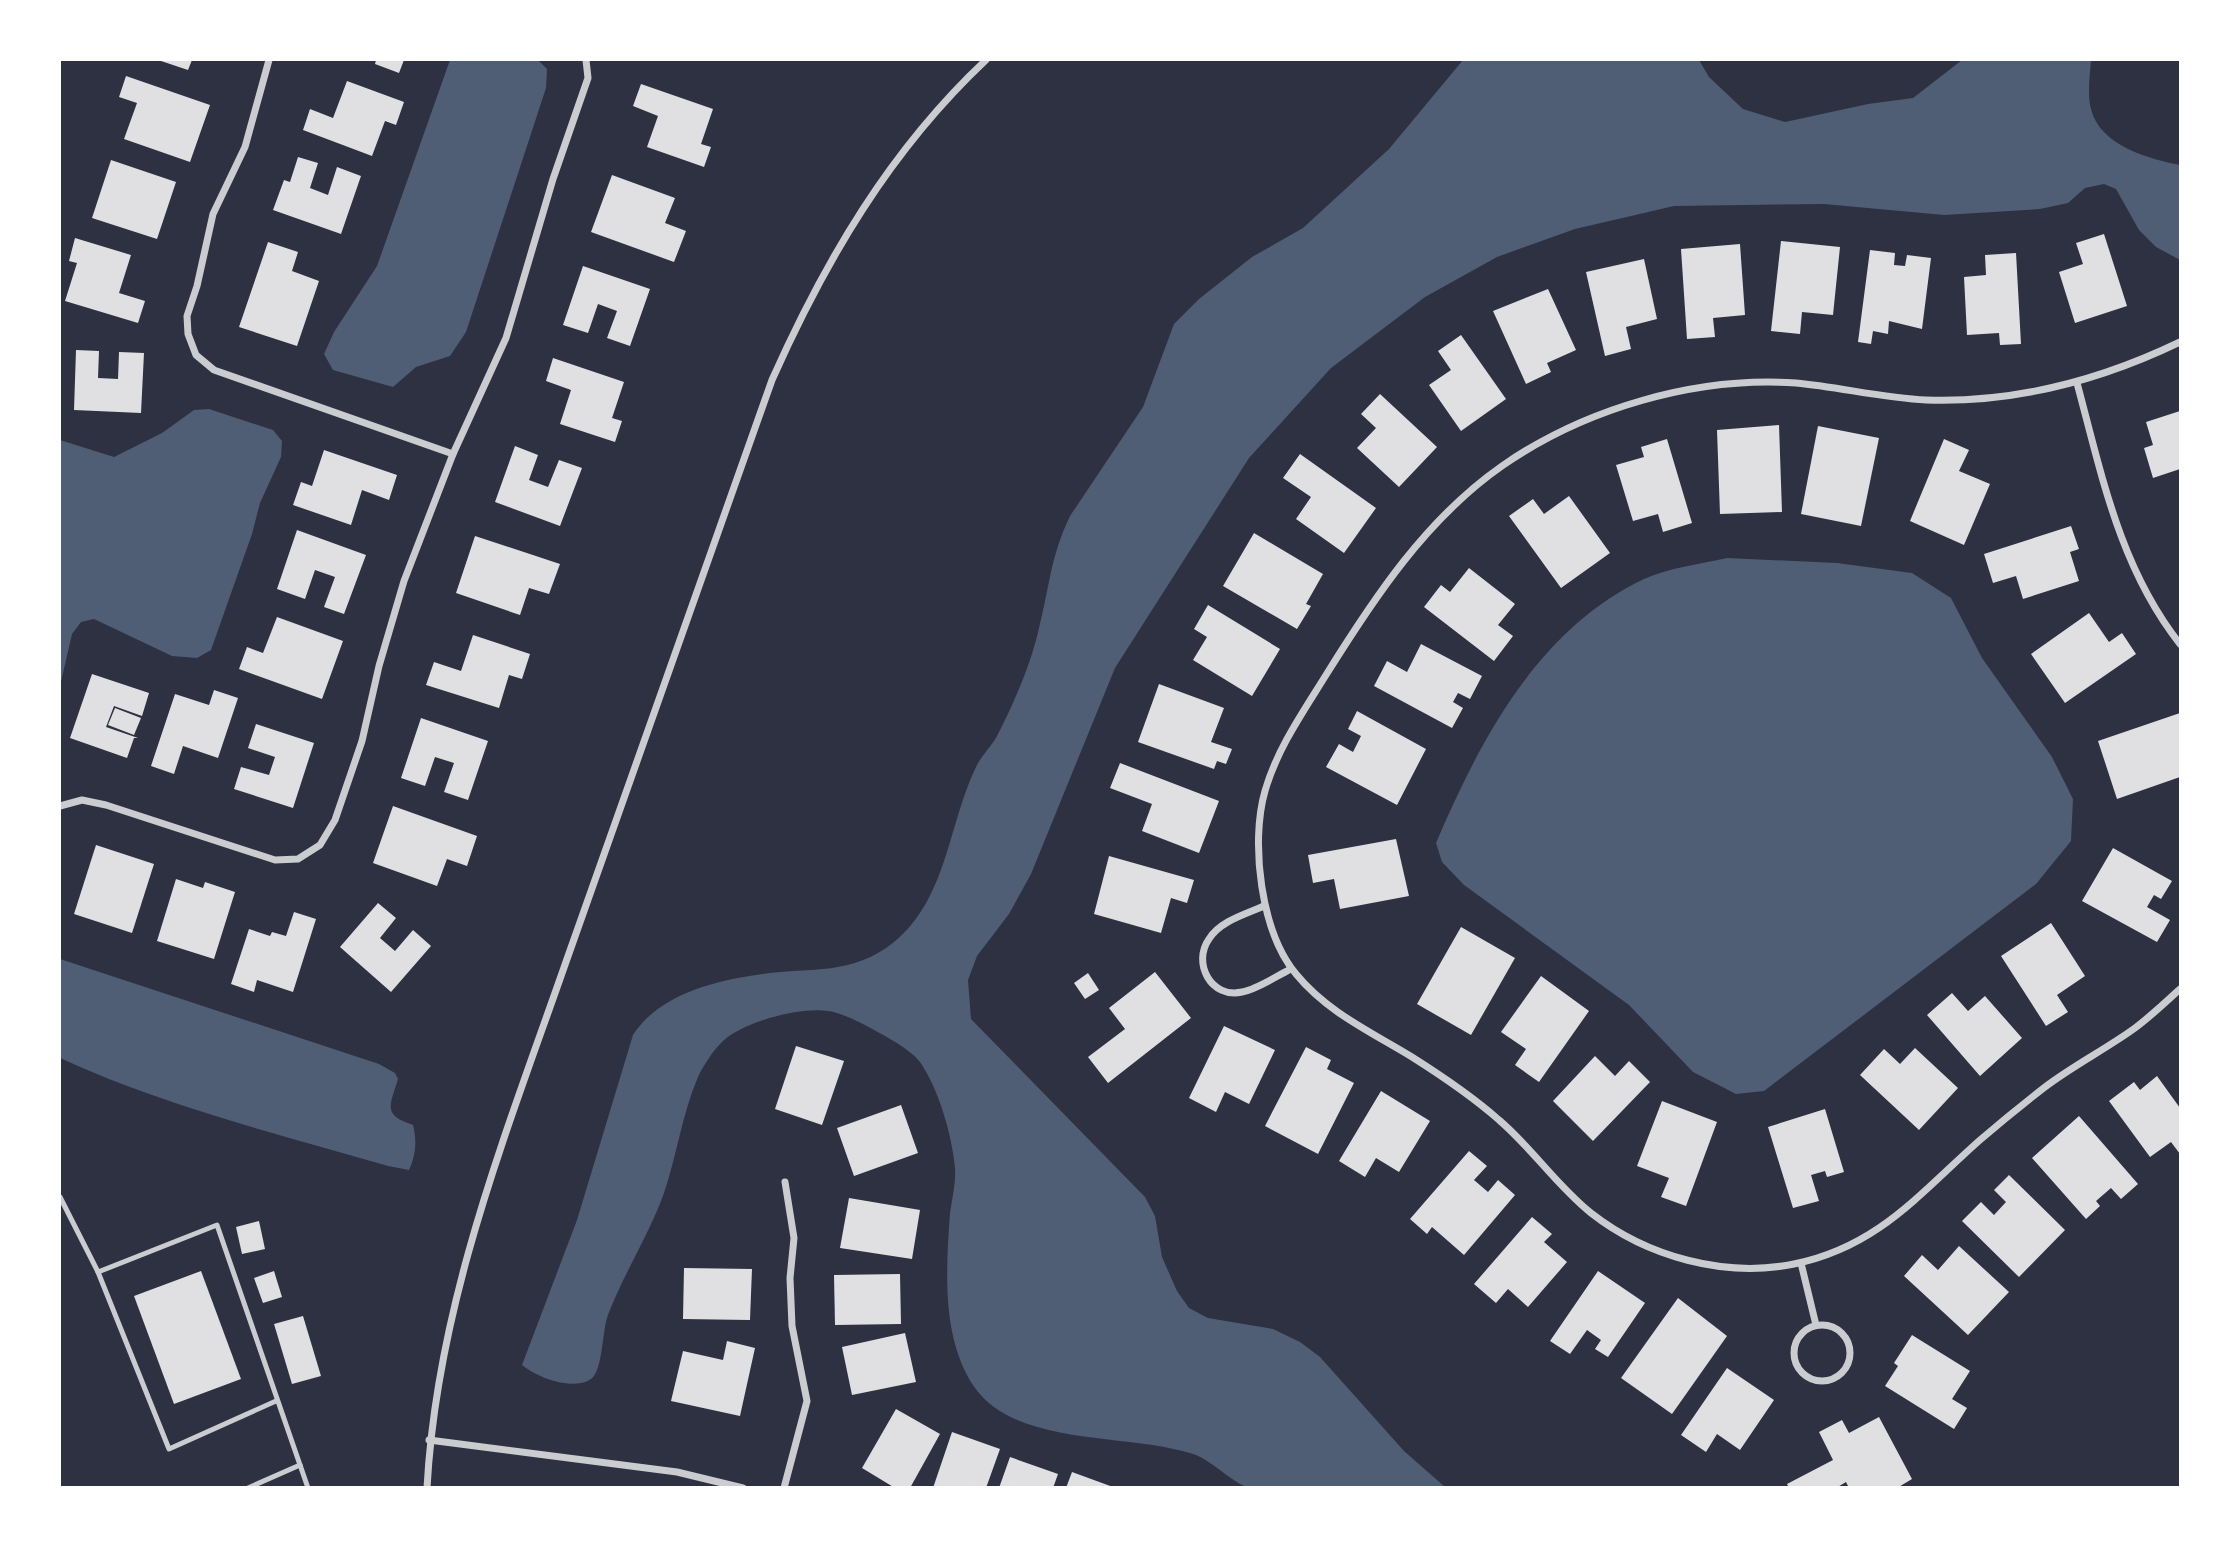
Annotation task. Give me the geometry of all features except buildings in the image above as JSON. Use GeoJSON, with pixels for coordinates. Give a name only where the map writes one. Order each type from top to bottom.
{"type":"FeatureCollection","features":[{"type":"Feature","properties":{"kind":"street"},"geometry":{"type":"LineString","coordinates":[[269,60],[245,147],[213,214],[197,286],[187,316],[188,334],[196,355],[214,370],[453,454]]}},
{"type":"Feature","properties":{"kind":"street"},"geometry":{"type":"LineString","coordinates":[[60,806],[82,800],[106,805],[275,860],[298,859],[320,845],[334,820],[357,754],[404,581],[453,454],[476,410],[506,338],[553,179],[588,78],[586,60]]}},
{"type":"Feature","properties":{"kind":"street"},"geometry":{"type":"LineString","coordinates":[[427,1488],[429,1440],[443,1351],[489,1181],[772,380],[804,306],[860,209],[907,144],[986,60]]}},
{"type":"Feature","properties":{"kind":"street"},"geometry":{"type":"LineString","coordinates":[[2180,342],[2077,383],[2005,396],[1927,400],[1791,383],[1685,389],[1627,405],[1565,431],[1504,464],[1454,504],[1407,556],[1363,616],[1283,746],[1264,794],[1258,855],[1264,906],[1291,969],[1351,1023],[1462,1090],[1505,1125],[1591,1213],[1634,1240],[1679,1259],[1724,1267],[1768,1268],[1801,1263],[1858,1241],[1900,1215],[1980,1140],[2051,1083],[2134,1028],[2180,989]]}},
{"type":"Feature","properties":{"kind":"street"},"geometry":{"type":"LineString","coordinates":[[2077,383],[2115,525],[2145,593],[2180,644]]}},
{"type":"Feature","properties":{"kind":"street"},"geometry":{"type":"LineString","coordinates":[[1264,906],[1222,925],[1208,939],[1201,959],[1205,974],[1214,987],[1227,993],[1243,992],[1291,969]]}},
{"type":"Feature","properties":{"kind":"street"},"geometry":{"type":"LineString","coordinates":[[784,1488],[807,1401],[792,1326],[790,1279],[794,1238],[785,1182]]}},
{"type":"Feature","properties":{"kind":"street"},"geometry":{"type":"LineString","coordinates":[[1801,1263],[1816,1325]]}},
{"type":"Feature","properties":{"kind":"street"},"geometry":{"type":"LineString","coordinates":[[1816,1325],[1835,1328],[1843,1334],[1850,1352],[1844,1370],[1828,1381],[1810,1379],[1797,1367],[1794,1359],[1793,1350],[1800,1334],[1816,1325]]}},
{"type":"Feature","properties":{"kind":"street"},"geometry":{"type":"LineString","coordinates":[[429,1440],[677,1472],[743,1488]]}},
{"type":"Feature","properties":{"kind":"lane"},"geometry":{"type":"LineString","coordinates":[[60,1197],[98,1272],[169,1450],[276,1401]]}},
{"type":"Feature","properties":{"kind":"lane"},"geometry":{"type":"LineString","coordinates":[[98,1272],[217,1225],[308,1488]]}},
{"type":"Feature","properties":{"kind":"lane"},"geometry":{"type":"LineString","coordinates":[[248,1488],[300,1465]]}},
{"type":"Feature","properties":{"kind":"water"},"geometry":{"type":"Polygon","coordinates":[[[450,60],[538,60],[547,69],[546,88],[466,332],[450,356],[416,367],[393,387],[333,370],[324,354],[334,332],[377,266],[450,60]]]}},
{"type":"Feature","properties":{"kind":"water"},"geometry":{"type":"Polygon","coordinates":[[[1463,60],[1699,60],[1709,77],[1743,109],[1785,122],[1868,104],[1913,98],[1962,60],[2091,60],[2091,109],[2104,133],[2128,149],[2180,165],[2180,260],[2156,247],[2139,230],[2116,189],[2104,184],[2085,188],[2068,203],[2040,209],[1944,215],[1824,204],[1674,206],[1575,229],[1497,257],[1425,297],[1331,368],[1249,458],[1115,668],[1031,874],[1009,914],[977,956],[968,980],[971,1019],[1145,1197],[1155,1216],[1162,1257],[1177,1291],[1189,1308],[1208,1318],[1273,1329],[1300,1342],[1320,1357],[1404,1451],[1445,1487],[1250,1488],[1193,1454],[1046,1429],[1018,1420],[994,1407],[975,1388],[964,1369],[951,1326],[947,1257],[955,1168],[948,1127],[939,1099],[927,1073],[918,1059],[909,1052],[876,1031],[837,1013],[825,1011],[794,1012],[746,1027],[723,1041],[706,1063],[688,1105],[664,1193],[608,1315],[595,1375],[584,1382],[565,1383],[546,1378],[522,1365],[577,1220],[633,1035],[658,1009],[690,991],[745,977],[847,965],[878,953],[912,925],[936,883],[976,767],[997,736],[1021,683],[1036,642],[1054,559],[1063,531],[1070,516],[1143,407],[1174,324],[1199,299],[1252,257],[1303,228],[1389,149],[1463,60]]]}},
{"type":"Feature","properties":{"kind":"water"},"geometry":{"type":"Polygon","coordinates":[[[209,409],[273,430],[282,441],[281,457],[260,503],[252,534],[211,650],[197,658],[172,656],[94,619],[81,622],[72,634],[60,686],[60,440],[114,457],[162,433],[194,410],[209,409]]]}},
{"type":"Feature","properties":{"kind":"water"},"geometry":{"type":"Polygon","coordinates":[[[1727,558],[1837,563],[1912,573],[1951,598],[1982,658],[2052,757],[2073,799],[2071,841],[2036,884],[1764,1091],[1736,1094],[1693,1072],[1629,1005],[1464,885],[1442,862],[1436,843],[1493,727],[1543,657],[1573,627],[1606,600],[1644,579],[1674,569],[1727,558]]]}},
{"type":"Feature","properties":{"kind":"water"},"geometry":{"type":"Polygon","coordinates":[[[60,959],[379,1064],[395,1073],[398,1079],[391,1108],[396,1117],[413,1125],[414,1131],[414,1153],[409,1170],[180,1105],[60,1058],[60,959]]]}}]}
